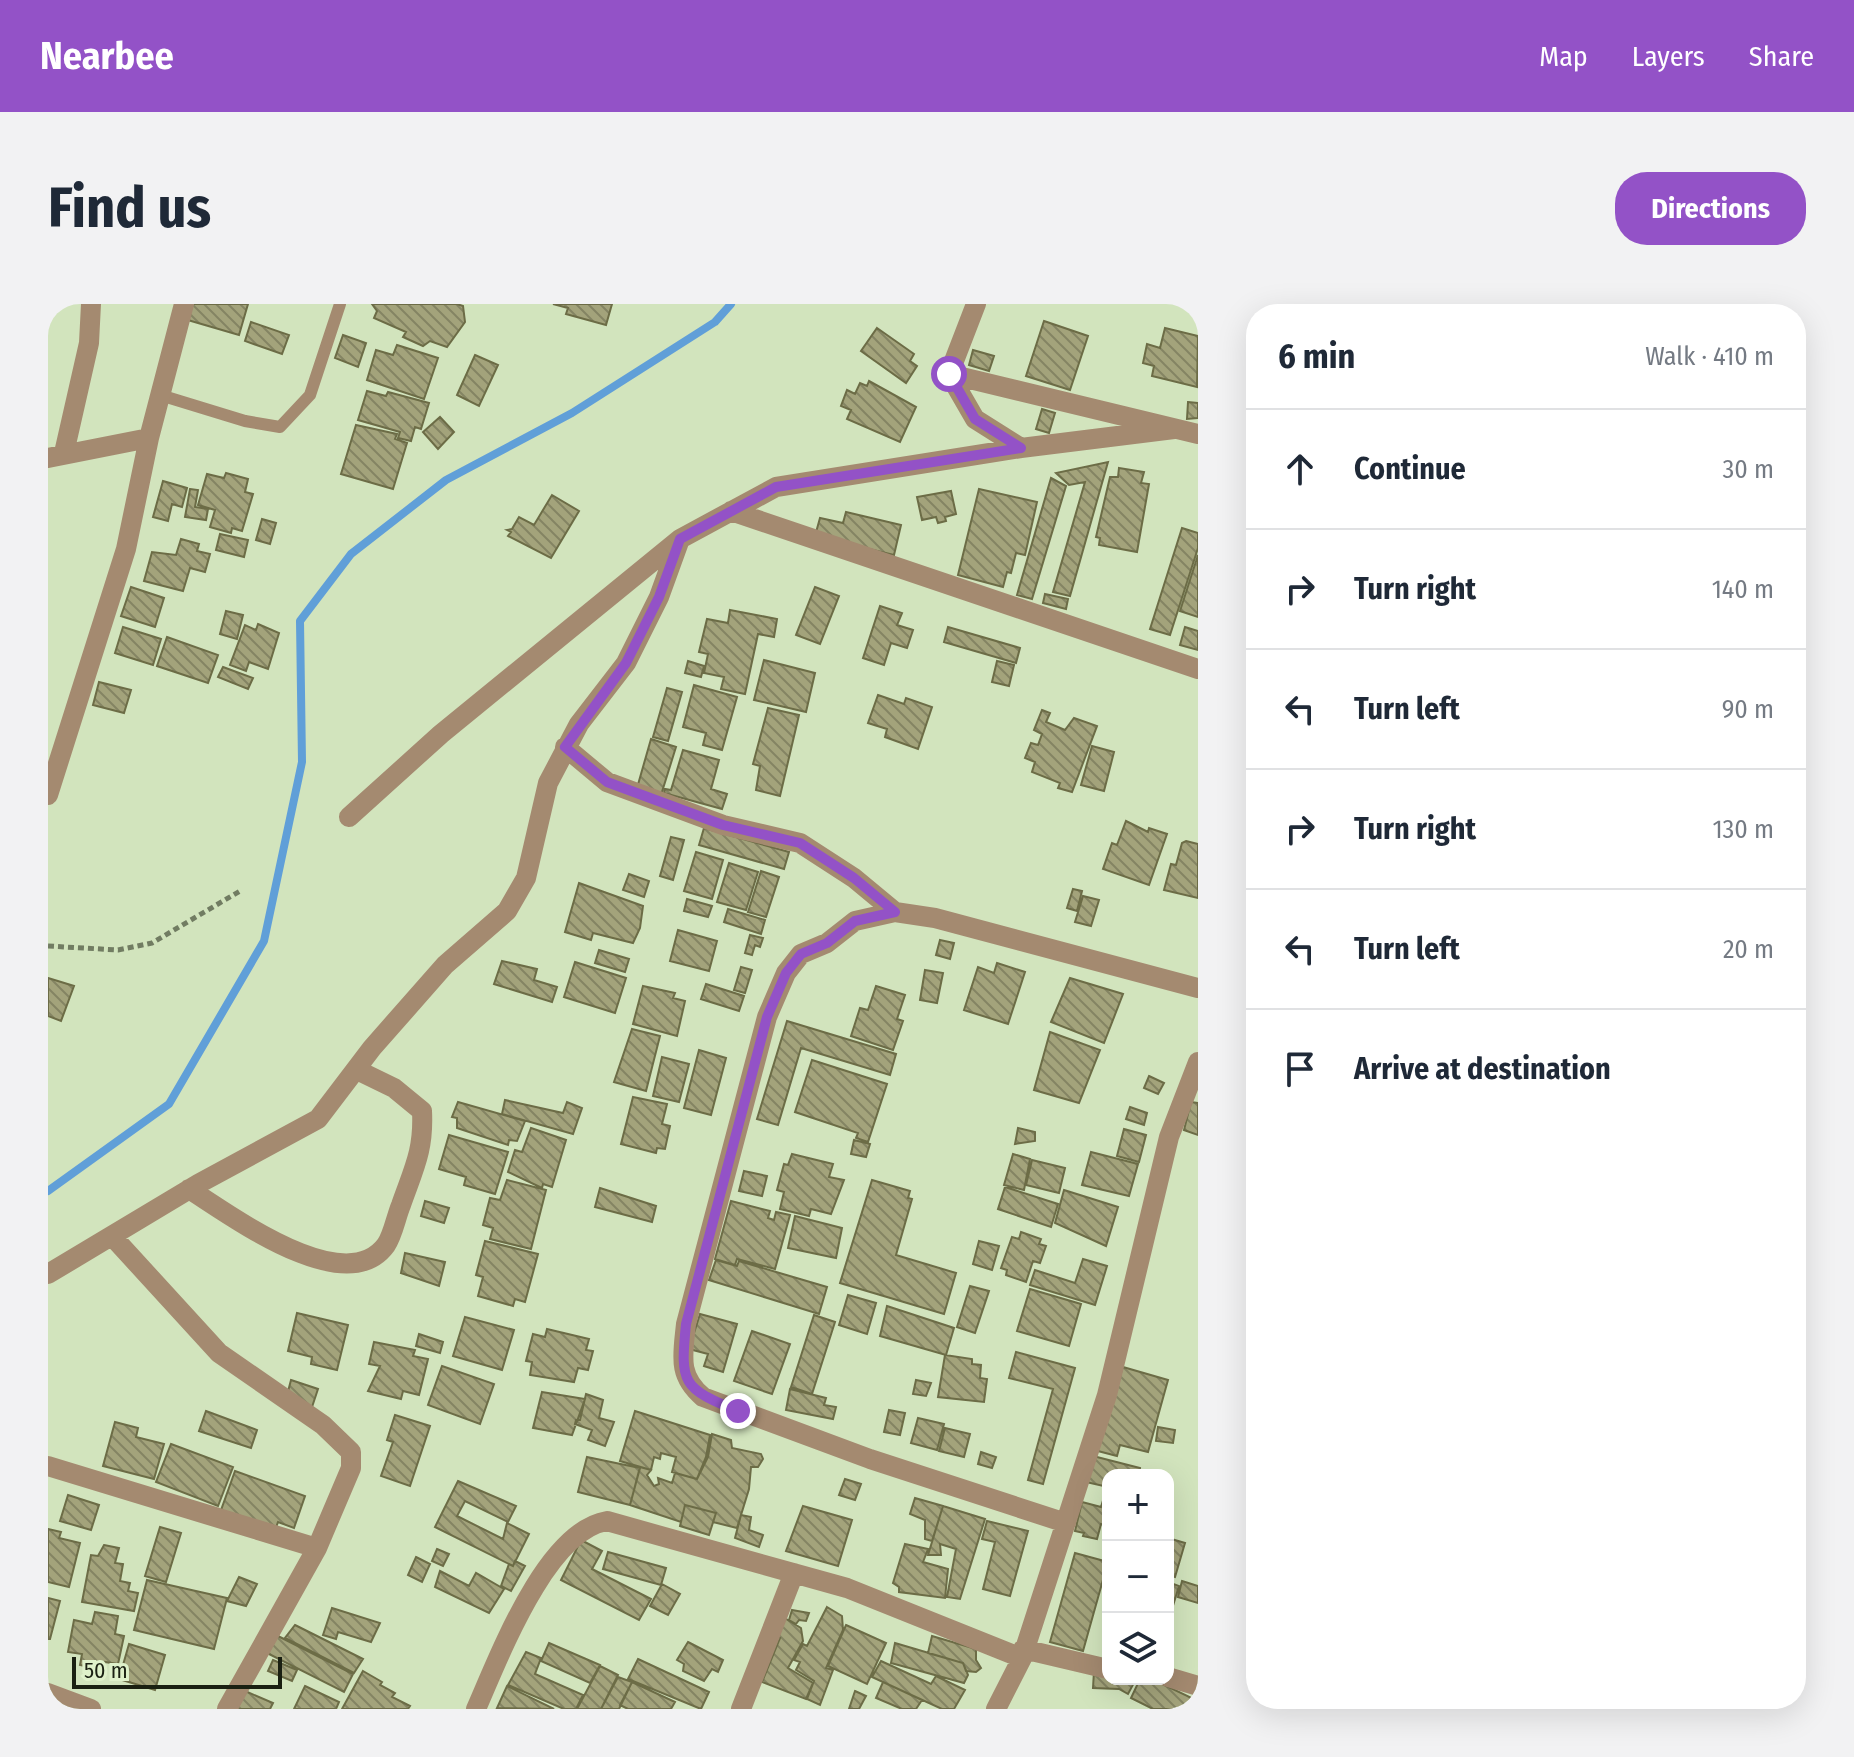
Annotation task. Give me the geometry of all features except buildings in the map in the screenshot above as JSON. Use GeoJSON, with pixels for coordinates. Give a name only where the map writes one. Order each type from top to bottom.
{"type":"FeatureCollection","features":[{"type":"Feature","properties":{"kind":"street"},"geometry":{"type":"LineString","coordinates":[[91,304],[89,343],[56,455],[149,438]]}},
{"type":"Feature","properties":{"kind":"street"},"geometry":{"type":"LineString","coordinates":[[48,795],[126,549],[149,438],[184,304]]}},
{"type":"Feature","properties":{"kind":"street"},"geometry":{"type":"LineString","coordinates":[[949,374],[976,304]]}},
{"type":"Feature","properties":{"kind":"street"},"geometry":{"type":"LineString","coordinates":[[949,374],[1198,434]]}},
{"type":"Feature","properties":{"kind":"street"},"geometry":{"type":"LineString","coordinates":[[949,374],[975,419],[1021,448]]}},
{"type":"Feature","properties":{"kind":"street"},"geometry":{"type":"LineString","coordinates":[[349,817],[441,734],[680,539],[776,487],[1021,448],[1174,429]]}},
{"type":"Feature","properties":{"kind":"street"},"geometry":{"type":"LineString","coordinates":[[731,511],[1198,669]]}},
{"type":"Feature","properties":{"kind":"street"},"geometry":{"type":"LineString","coordinates":[[48,1274],[189,1189],[318,1119],[445,965],[507,911],[526,878],[548,783],[565,747],[626,663],[659,597],[680,539]]}},
{"type":"Feature","properties":{"kind":"street"},"geometry":{"type":"LineString","coordinates":[[565,747],[607,782],[723,825],[800,843],[854,878],[895,912]]}},
{"type":"Feature","properties":{"kind":"street"},"geometry":{"type":"LineString","coordinates":[[1066,1523],[870,1459],[703,1397],[688,1384],[683,1361],[686,1324],[774,997],[801,954],[827,943],[855,921],[895,912],[935,918],[1198,988]]}},
{"type":"Feature","properties":{"kind":"street"},"geometry":{"type":"LineString","coordinates":[[996,1709],[1023,1654],[1107,1395],[1169,1137],[1198,1062]]}},
{"type":"Feature","properties":{"kind":"street"},"geometry":{"type":"LineString","coordinates":[[189,1189],[285,1248],[324,1262],[360,1263],[386,1246],[423,1144],[422,1111],[394,1088],[357,1070]]}},
{"type":"Feature","properties":{"kind":"street"},"geometry":{"type":"LineString","coordinates":[[112,1236],[219,1353],[323,1425],[351,1452],[351,1468],[317,1548],[227,1709]]}},
{"type":"Feature","properties":{"kind":"street"},"geometry":{"type":"LineString","coordinates":[[48,1466],[317,1548]]}},
{"type":"Feature","properties":{"kind":"street"},"geometry":{"type":"LineString","coordinates":[[476,1709],[530,1597],[572,1538],[592,1523],[607,1521],[847,1588],[1023,1654],[1102,1668]]}},
{"type":"Feature","properties":{"kind":"street"},"geometry":{"type":"LineString","coordinates":[[741,1709],[794,1573]]}},
{"type":"Feature","properties":{"kind":"street"},"geometry":{"type":"LineString","coordinates":[[1174,1679],[1198,1686]]}},
{"type":"Feature","properties":{"kind":"street"},"geometry":{"type":"LineString","coordinates":[[48,1693],[91,1709]]}},
{"type":"Feature","properties":{"kind":"lane"},"geometry":{"type":"LineString","coordinates":[[160,395],[245,421],[280,427],[310,395],[340,304]]}},
{"type":"Feature","properties":{"kind":"path"},"geometry":{"type":"LineString","coordinates":[[48,946],[118,950],[152,943],[240,891]]}},
{"type":"Feature","properties":{"kind":"waterway"},"geometry":{"type":"LineString","coordinates":[[48,1191],[169,1104],[264,941],[302,762],[300,621],[351,554],[446,480],[572,413],[715,322],[731,304]]}},
{"type":"Feature","properties":{"kind":"route"},"geometry":{"type":"LineString","coordinates":[[738,1411],[703,1397],[688,1384],[683,1361],[686,1324],[767,1017],[786,973],[801,954],[827,943],[855,921],[895,912],[854,878],[800,843],[723,825],[607,782],[565,747],[626,663],[659,597],[680,539],[706,522],[776,487],[1021,448],[975,419],[949,374]]}}]}
